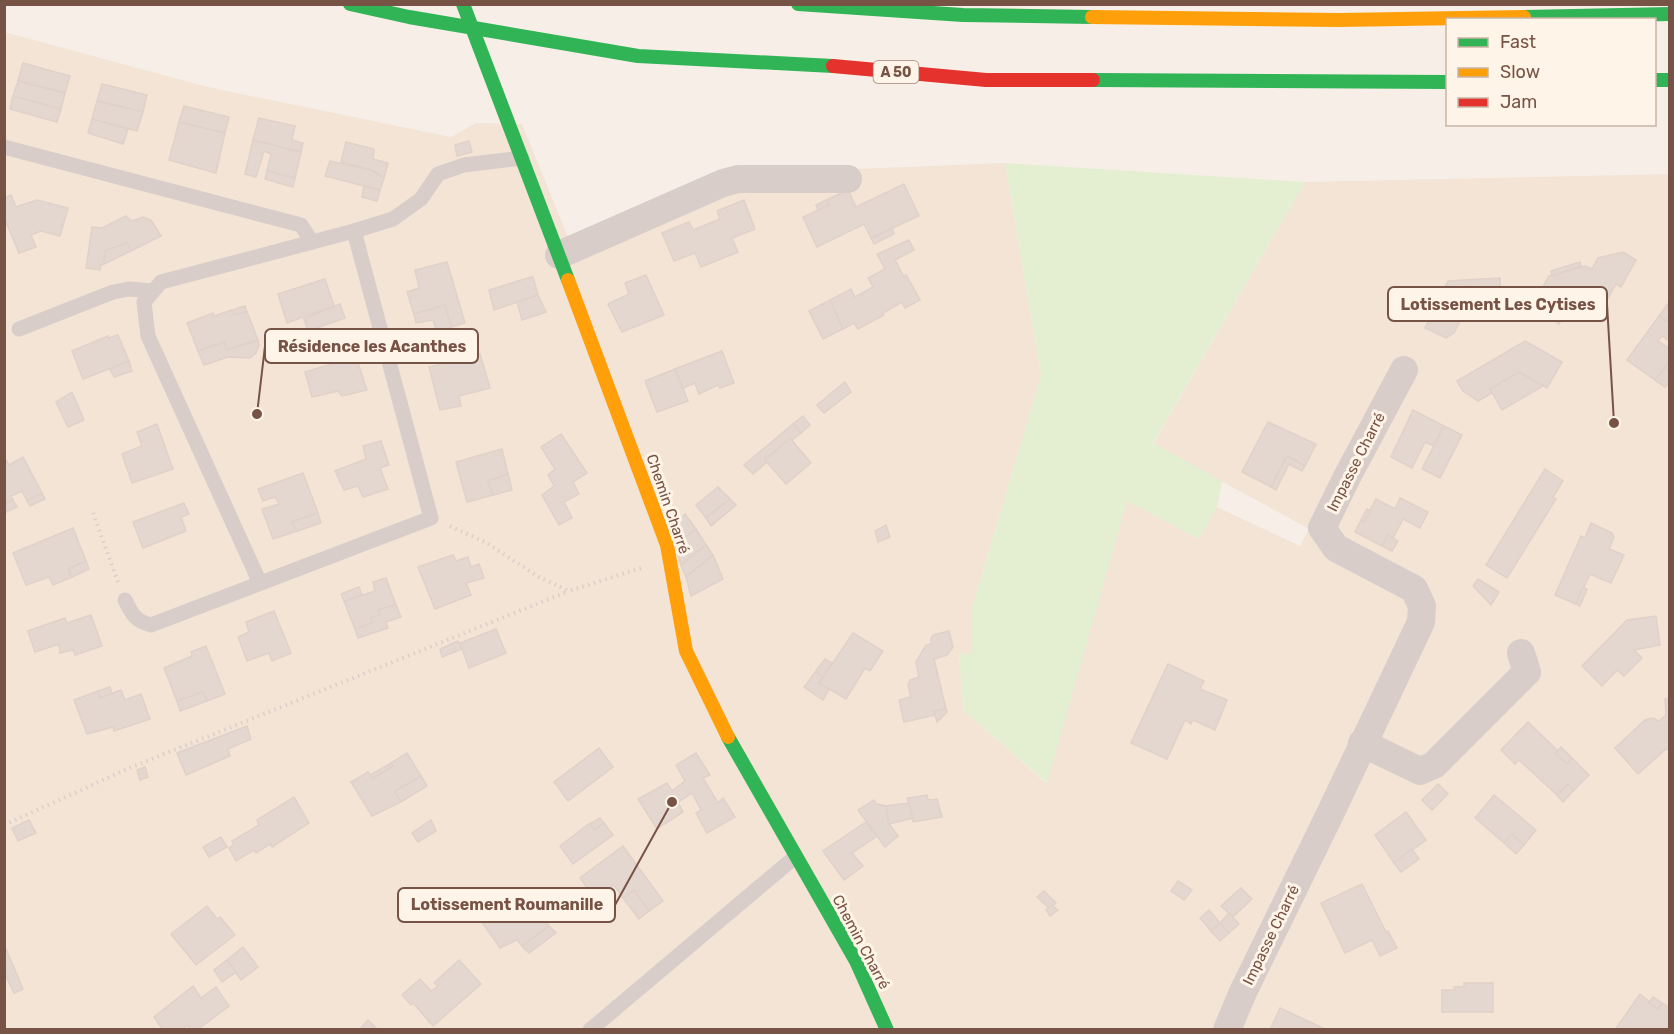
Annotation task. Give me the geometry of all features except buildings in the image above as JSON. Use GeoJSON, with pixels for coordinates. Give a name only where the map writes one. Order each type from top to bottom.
{"type":"FeatureCollection","features":[{"type":"Feature","properties":{"kind":"main road","name":"A 50"},"geometry":{"type":"LineString","coordinates":[[350,4],[409,17],[638,56],[831,66],[986,80],[1446,82]]}},
{"type":"Feature","properties":{"kind":"main road","name":"Chemin Charré"},"geometry":{"type":"LineString","coordinates":[[463,4],[559,255],[670,558],[686,651],[716,715],[856,961],[887,1029]]}},
{"type":"Feature","properties":{"kind":"main road"},"geometry":{"type":"LineString","coordinates":[[798,4],[963,15],[1292,19],[1670,14]]}},
{"type":"Feature","properties":{"kind":"street"},"geometry":{"type":"LineString","coordinates":[[559,255],[723,183],[738,179],[848,179]]}},
{"type":"Feature","properties":{"kind":"street","name":"Impasse Charré"},"geometry":{"type":"LineString","coordinates":[[1227,1029],[1242,992],[1421,622],[1422,606],[1414,589],[1336,548],[1322,528],[1404,370]]}},
{"type":"Feature","properties":{"kind":"street"},"geometry":{"type":"LineString","coordinates":[[1362,743],[1420,771],[1434,765],[1527,672],[1521,653]]}},
{"type":"Feature","properties":{"kind":"lane"},"geometry":{"type":"LineString","coordinates":[[4,147],[301,225],[312,242]]}},
{"type":"Feature","properties":{"kind":"lane"},"geometry":{"type":"LineString","coordinates":[[260,583],[148,336],[144,302],[161,282],[393,219],[421,199],[438,174],[464,165],[522,158]]}},
{"type":"Feature","properties":{"kind":"lane"},"geometry":{"type":"LineString","coordinates":[[125,600],[139,622],[151,625],[431,518],[354,231]]}},
{"type":"Feature","properties":{"kind":"lane"},"geometry":{"type":"LineString","coordinates":[[19,329],[113,292],[129,289],[153,291]]}},
{"type":"Feature","properties":{"kind":"lane"},"geometry":{"type":"LineString","coordinates":[[590,1029],[795,857]]}},
{"type":"Feature","properties":{"kind":"path"},"geometry":{"type":"LineString","coordinates":[[93,513],[125,600]]}},
{"type":"Feature","properties":{"kind":"path"},"geometry":{"type":"LineString","coordinates":[[431,518],[487,543],[537,576],[569,591]]}},
{"type":"Feature","properties":{"kind":"path"},"geometry":{"type":"LineString","coordinates":[[4,825],[132,767],[569,591],[670,558]]}},
{"type":"Feature","properties":{"kind":"shaded area"},"geometry":{"type":"Polygon","coordinates":[[[4,32],[208,87],[451,137],[476,123],[522,124],[568,237],[730,174],[1005,163],[1041,376],[972,607],[972,654],[959,653],[963,710],[1046,783],[1127,501],[1199,539],[1217,507],[1300,546],[1309,529],[1153,444],[1305,182],[1669,174],[1669,1029],[5,1029],[4,32]]]}},
{"type":"Feature","properties":{"kind":"green space"},"geometry":{"type":"Polygon","coordinates":[[[1005,163],[1305,182],[1153,443],[1222,481],[1217,507],[1199,539],[1127,501],[1047,783],[963,710],[959,653],[972,654],[972,607],[1041,376],[1005,163]]]}},
{"type":"Feature","properties":{"kind":"traffic: fast"},"geometry":{"type":"LineString","coordinates":[[350,4],[409,17],[638,56],[833,66]]}},
{"type":"Feature","properties":{"kind":"traffic: fast"},"geometry":{"type":"LineString","coordinates":[[463,4],[568,280]]}},
{"type":"Feature","properties":{"kind":"traffic: fast"},"geometry":{"type":"LineString","coordinates":[[798,4],[963,15],[1092,17]]}},
{"type":"Feature","properties":{"kind":"traffic: fast"},"geometry":{"type":"LineString","coordinates":[[1524,17],[1670,14]]}},
{"type":"Feature","properties":{"kind":"traffic: fast"},"geometry":{"type":"LineString","coordinates":[[1093,80],[1446,82]]}},
{"type":"Feature","properties":{"kind":"traffic: fast"},"geometry":{"type":"LineString","coordinates":[[1656,80],[1670,80]]}},
{"type":"Feature","properties":{"kind":"traffic: fast"},"geometry":{"type":"LineString","coordinates":[[728,737],[856,961],[887,1030]]}},
{"type":"Feature","properties":{"kind":"traffic: slow"},"geometry":{"type":"LineString","coordinates":[[1092,17],[1339,20],[1446,18]]}},
{"type":"Feature","properties":{"kind":"traffic: slow"},"geometry":{"type":"LineString","coordinates":[[1462,18],[1524,17]]}},
{"type":"Feature","properties":{"kind":"traffic: slow"},"geometry":{"type":"LineString","coordinates":[[568,280],[667,545],[686,651],[728,737]]}},
{"type":"Feature","properties":{"kind":"traffic: jam"},"geometry":{"type":"LineString","coordinates":[[833,66],[986,80],[1093,80]]}},
{"type":"Feature","properties":{"kind":"place","name":"Résidence les Acanthes"},"geometry":{"type":"Point","coordinates":[257,414]}},
{"type":"Feature","properties":{"kind":"place","name":"Lotissement Les Cytises"},"geometry":{"type":"Point","coordinates":[1614,423]}},
{"type":"Feature","properties":{"kind":"place","name":"Lotissement Roumanille"},"geometry":{"type":"Point","coordinates":[672,802]}}]}
